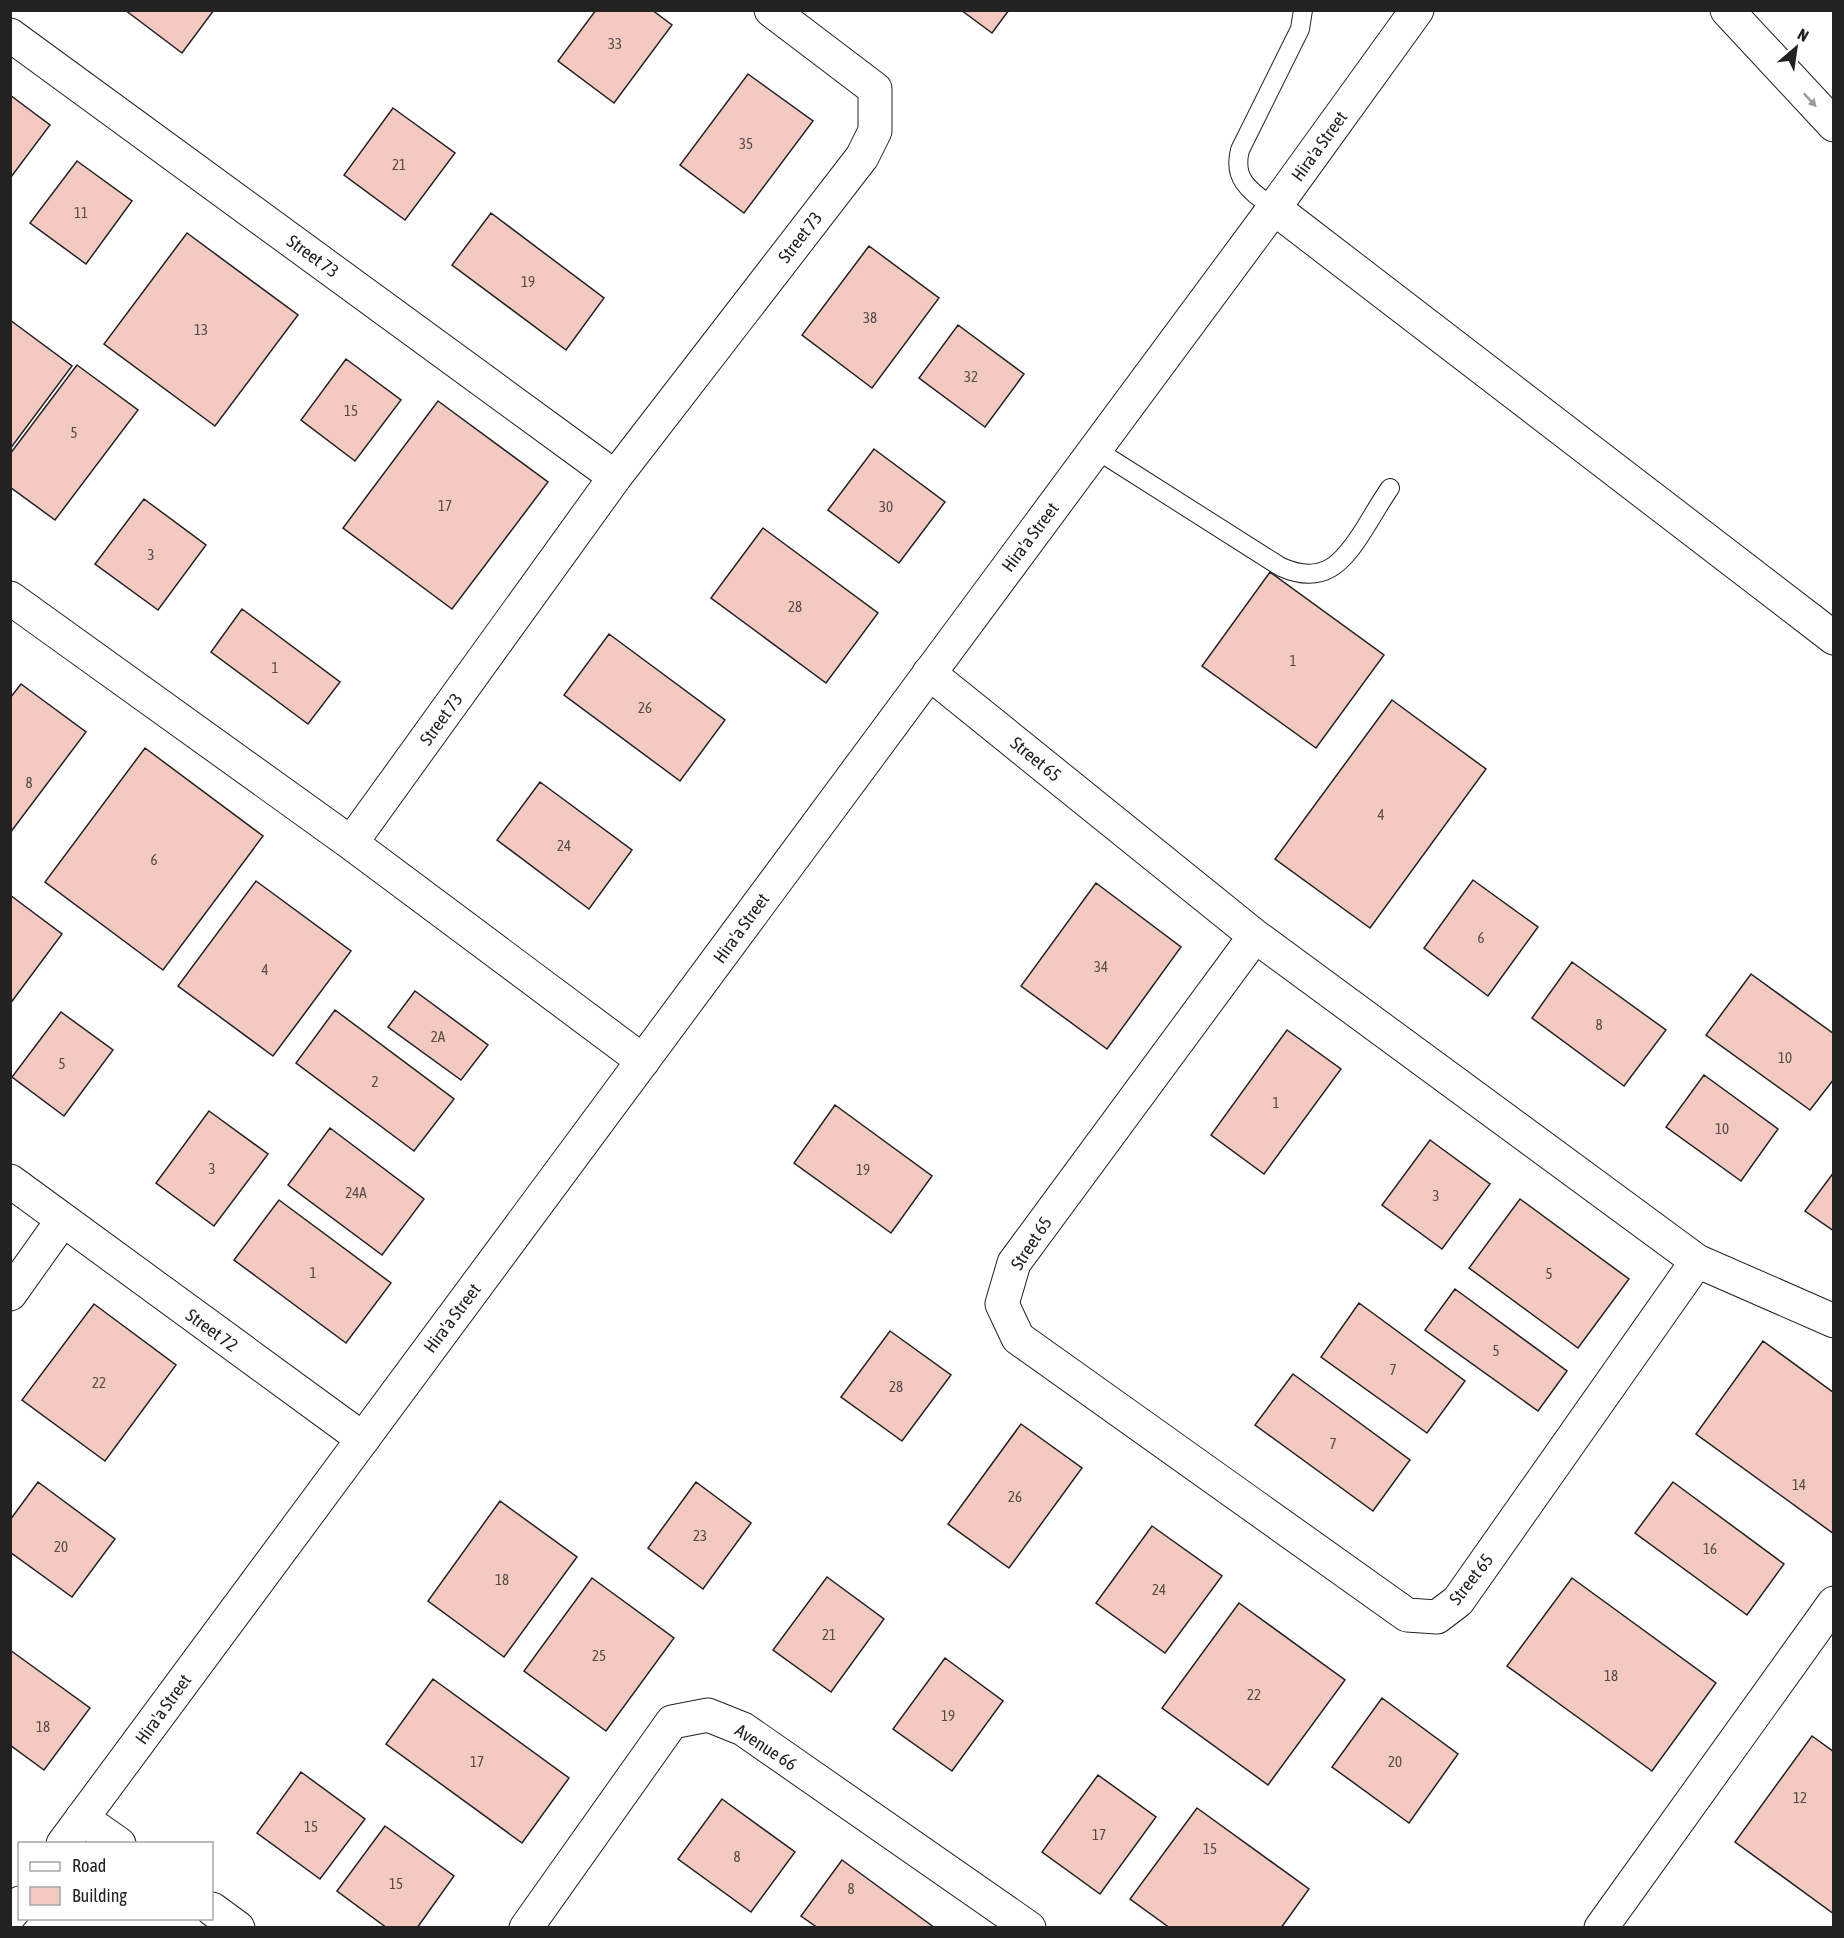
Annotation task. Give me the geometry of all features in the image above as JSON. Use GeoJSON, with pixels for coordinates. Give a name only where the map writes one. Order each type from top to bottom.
{"type":"FeatureCollection","features":[{"type":"Feature","properties":{"kind":"street","name":"Street 73"},"geometry":{"type":"LineString","coordinates":[[351,843],[615,477],[862,157],[875,131],[875,89],[771,10]]}},
{"type":"Feature","properties":{"kind":"street","name":"Hira'a Street"},"geometry":{"type":"LineString","coordinates":[[73,1831],[1274,208],[1417,10]]}},
{"type":"Feature","properties":{"kind":"street"},"geometry":{"type":"LineString","coordinates":[[1728,10],[1833,125]]}},
{"type":"Feature","properties":{"kind":"street","name":"Street 73"},"geometry":{"type":"LineString","coordinates":[[10,35],[615,477]]}},
{"type":"Feature","properties":{"kind":"street"},"geometry":{"type":"LineString","coordinates":[[1274,208],[1833,638]]}},
{"type":"Feature","properties":{"kind":"street"},"geometry":{"type":"LineString","coordinates":[[10,598],[351,843],[643,1061]]}},
{"type":"Feature","properties":{"kind":"street","name":"Street 65"},"geometry":{"type":"LineString","coordinates":[[930,673],[1256,936],[1697,1261],[1458,1601],[1437,1617],[1407,1615],[1018,1338],[1002,1304],[1014,1263],[1256,936]]}},
{"type":"Feature","properties":{"kind":"street","name":"Street 72"},"geometry":{"type":"LineString","coordinates":[[10,1181],[363,1439]]}},
{"type":"Feature","properties":{"kind":"street"},"geometry":{"type":"LineString","coordinates":[[10,1294],[62,1221]]}},
{"type":"Feature","properties":{"kind":"street"},"geometry":{"type":"LineString","coordinates":[[1697,1261],[1833,1321]]}},
{"type":"Feature","properties":{"kind":"street"},"geometry":{"type":"LineString","coordinates":[[1601,1928],[1833,1603]]}},
{"type":"Feature","properties":{"kind":"street","name":"Avenue 66"},"geometry":{"type":"LineString","coordinates":[[526,1928],[672,1722],[708,1715],[743,1729],[1029,1928]]}},
{"type":"Feature","properties":{"kind":"street"},"geometry":{"type":"LineString","coordinates":[[73,1831],[112,1842]]}},
{"type":"Feature","properties":{"kind":"street"},"geometry":{"type":"LineString","coordinates":[[213,1910],[238,1928]]}},
{"type":"Feature","properties":{"kind":"lane"},"geometry":{"type":"LineString","coordinates":[[1274,208],[1249,190],[1241,177],[1237,162],[1240,150],[1300,29],[1303,10]]}},
{"type":"Feature","properties":{"kind":"lane"},"geometry":{"type":"LineString","coordinates":[[1095,449],[1294,573],[1323,572],[1336,566],[1354,544],[1390,488]]}},
{"type":"Feature","properties":{"kind":"building"},"geometry":{"type":"Polygon","coordinates":[[[125,10],[214,10],[182,53],[125,10]]]}},
{"type":"Feature","properties":{"kind":"building"},"geometry":{"type":"Polygon","coordinates":[[[596,10],[652,10],[672,25],[614,103],[558,61],[596,10]]]}},
{"type":"Feature","properties":{"kind":"building"},"geometry":{"type":"Polygon","coordinates":[[[961,10],[1009,10],[992,33],[961,10]]]}},
{"type":"Feature","properties":{"kind":"building"},"geometry":{"type":"Polygon","coordinates":[[[748,74],[813,121],[744,213],[680,165],[748,74]]]}},
{"type":"Feature","properties":{"kind":"building"},"geometry":{"type":"Polygon","coordinates":[[[10,95],[50,125],[11,177],[10,177],[10,95]]]}},
{"type":"Feature","properties":{"kind":"building"},"geometry":{"type":"Polygon","coordinates":[[[393,108],[455,153],[405,220],[344,175],[393,108]]]}},
{"type":"Feature","properties":{"kind":"building"},"geometry":{"type":"Polygon","coordinates":[[[77,161],[132,201],[86,264],[30,223],[77,161]]]}},
{"type":"Feature","properties":{"kind":"building"},"geometry":{"type":"Polygon","coordinates":[[[491,213],[604,298],[566,350],[452,265],[491,213]]]}},
{"type":"Feature","properties":{"kind":"building"},"geometry":{"type":"Polygon","coordinates":[[[187,233],[298,315],[215,426],[104,344],[187,233]]]}},
{"type":"Feature","properties":{"kind":"building"},"geometry":{"type":"Polygon","coordinates":[[[869,246],[939,298],[872,388],[802,335],[869,246]]]}},
{"type":"Feature","properties":{"kind":"building"},"geometry":{"type":"Polygon","coordinates":[[[10,320],[72,366],[10,449],[10,320]]]}},
{"type":"Feature","properties":{"kind":"building"},"geometry":{"type":"Polygon","coordinates":[[[958,325],[1024,374],[985,427],[919,378],[958,325]]]}},
{"type":"Feature","properties":{"kind":"building"},"geometry":{"type":"Polygon","coordinates":[[[346,359],[401,400],[355,461],[301,420],[346,359]]]}},
{"type":"Feature","properties":{"kind":"building"},"geometry":{"type":"Polygon","coordinates":[[[77,365],[138,410],[55,520],[10,487],[10,454],[77,365]]]}},
{"type":"Feature","properties":{"kind":"building"},"geometry":{"type":"Polygon","coordinates":[[[438,401],[548,482],[452,609],[343,528],[438,401]]]}},
{"type":"Feature","properties":{"kind":"building"},"geometry":{"type":"Polygon","coordinates":[[[874,449],[945,502],[899,563],[828,510],[874,449]]]}},
{"type":"Feature","properties":{"kind":"building"},"geometry":{"type":"Polygon","coordinates":[[[144,499],[206,545],[158,610],[95,564],[144,499]]]}},
{"type":"Feature","properties":{"kind":"building"},"geometry":{"type":"Polygon","coordinates":[[[763,528],[878,613],[826,683],[711,598],[763,528]]]}},
{"type":"Feature","properties":{"kind":"building"},"geometry":{"type":"Polygon","coordinates":[[[1270,572],[1384,655],[1316,748],[1202,666],[1270,572]]]}},
{"type":"Feature","properties":{"kind":"building"},"geometry":{"type":"Polygon","coordinates":[[[242,609],[340,682],[308,724],[211,652],[242,609]]]}},
{"type":"Feature","properties":{"kind":"building"},"geometry":{"type":"Polygon","coordinates":[[[609,634],[725,720],[680,781],[564,695],[609,634]]]}},
{"type":"Feature","properties":{"kind":"building"},"geometry":{"type":"Polygon","coordinates":[[[21,684],[86,732],[10,833],[10,698],[21,684]]]}},
{"type":"Feature","properties":{"kind":"building"},"geometry":{"type":"Polygon","coordinates":[[[1392,700],[1486,769],[1370,928],[1275,859],[1392,700]]]}},
{"type":"Feature","properties":{"kind":"building"},"geometry":{"type":"Polygon","coordinates":[[[145,748],[263,836],[163,970],[45,882],[145,748]]]}},
{"type":"Feature","properties":{"kind":"building"},"geometry":{"type":"Polygon","coordinates":[[[540,782],[632,850],[589,909],[497,840],[540,782]]]}},
{"type":"Feature","properties":{"kind":"building"},"geometry":{"type":"Polygon","coordinates":[[[1473,880],[1538,927],[1488,996],[1424,948],[1473,880]]]}},
{"type":"Feature","properties":{"kind":"building"},"geometry":{"type":"Polygon","coordinates":[[[256,881],[351,951],[273,1056],[178,986],[256,881]]]}},
{"type":"Feature","properties":{"kind":"building"},"geometry":{"type":"Polygon","coordinates":[[[1096,883],[1181,947],[1107,1049],[1021,986],[1096,883]]]}},
{"type":"Feature","properties":{"kind":"building"},"geometry":{"type":"Polygon","coordinates":[[[10,895],[62,934],[10,1004],[10,895]]]}},
{"type":"Feature","properties":{"kind":"building"},"geometry":{"type":"Polygon","coordinates":[[[1572,962],[1666,1030],[1624,1086],[1532,1018],[1572,962]]]}},
{"type":"Feature","properties":{"kind":"building"},"geometry":{"type":"Polygon","coordinates":[[[1751,974],[1834,1034],[1834,1079],[1810,1110],[1706,1035],[1751,974]]]}},
{"type":"Feature","properties":{"kind":"building"},"geometry":{"type":"Polygon","coordinates":[[[415,991],[488,1045],[461,1080],[388,1027],[415,991]]]}},
{"type":"Feature","properties":{"kind":"building"},"geometry":{"type":"Polygon","coordinates":[[[335,1010],[454,1099],[414,1151],[296,1063],[335,1010]]]}},
{"type":"Feature","properties":{"kind":"building"},"geometry":{"type":"Polygon","coordinates":[[[61,1012],[113,1050],[64,1116],[12,1077],[61,1012]]]}},
{"type":"Feature","properties":{"kind":"building"},"geometry":{"type":"Polygon","coordinates":[[[1287,1030],[1341,1069],[1264,1174],[1211,1135],[1287,1030]]]}},
{"type":"Feature","properties":{"kind":"building"},"geometry":{"type":"Polygon","coordinates":[[[1704,1075],[1778,1129],[1741,1181],[1666,1127],[1704,1075]]]}},
{"type":"Feature","properties":{"kind":"building"},"geometry":{"type":"Polygon","coordinates":[[[835,1105],[932,1176],[891,1233],[794,1163],[835,1105]]]}},
{"type":"Feature","properties":{"kind":"building"},"geometry":{"type":"Polygon","coordinates":[[[209,1111],[268,1154],[214,1226],[156,1183],[209,1111]]]}},
{"type":"Feature","properties":{"kind":"building"},"geometry":{"type":"Polygon","coordinates":[[[330,1128],[424,1199],[382,1255],[288,1185],[330,1128]]]}},
{"type":"Feature","properties":{"kind":"building"},"geometry":{"type":"Polygon","coordinates":[[[1430,1140],[1490,1184],[1442,1249],[1382,1205],[1430,1140]]]}},
{"type":"Feature","properties":{"kind":"building"},"geometry":{"type":"Polygon","coordinates":[[[1834,1172],[1834,1231],[1805,1211],[1834,1172]]]}},
{"type":"Feature","properties":{"kind":"building"},"geometry":{"type":"Polygon","coordinates":[[[1520,1199],[1629,1279],[1578,1348],[1469,1268],[1520,1199]]]}},
{"type":"Feature","properties":{"kind":"building"},"geometry":{"type":"Polygon","coordinates":[[[279,1200],[391,1283],[346,1343],[234,1260],[279,1200]]]}},
{"type":"Feature","properties":{"kind":"building"},"geometry":{"type":"Polygon","coordinates":[[[1455,1289],[1567,1371],[1538,1411],[1425,1330],[1455,1289]]]}},
{"type":"Feature","properties":{"kind":"building"},"geometry":{"type":"Polygon","coordinates":[[[1359,1303],[1465,1381],[1427,1433],[1321,1357],[1359,1303]]]}},
{"type":"Feature","properties":{"kind":"building"},"geometry":{"type":"Polygon","coordinates":[[[94,1304],[176,1365],[105,1461],[22,1400],[94,1304]]]}},
{"type":"Feature","properties":{"kind":"building"},"geometry":{"type":"Polygon","coordinates":[[[890,1331],[951,1375],[902,1441],[841,1397],[890,1331]]]}},
{"type":"Feature","properties":{"kind":"building"},"geometry":{"type":"Polygon","coordinates":[[[1763,1341],[1834,1393],[1834,1534],[1696,1434],[1763,1341]]]}},
{"type":"Feature","properties":{"kind":"building"},"geometry":{"type":"Polygon","coordinates":[[[1293,1374],[1410,1460],[1373,1511],[1255,1425],[1293,1374]]]}},
{"type":"Feature","properties":{"kind":"building"},"geometry":{"type":"Polygon","coordinates":[[[1021,1424],[1082,1468],[1009,1568],[948,1524],[1021,1424]]]}},
{"type":"Feature","properties":{"kind":"building"},"geometry":{"type":"Polygon","coordinates":[[[38,1482],[115,1539],[72,1597],[10,1552],[10,1520],[38,1482]]]}},
{"type":"Feature","properties":{"kind":"building"},"geometry":{"type":"Polygon","coordinates":[[[696,1482],[751,1523],[703,1589],[648,1548],[696,1482]]]}},
{"type":"Feature","properties":{"kind":"building"},"geometry":{"type":"Polygon","coordinates":[[[1673,1482],[1784,1564],[1747,1615],[1635,1533],[1673,1482]]]}},
{"type":"Feature","properties":{"kind":"building"},"geometry":{"type":"Polygon","coordinates":[[[500,1501],[577,1557],[504,1657],[428,1601],[500,1501]]]}},
{"type":"Feature","properties":{"kind":"building"},"geometry":{"type":"Polygon","coordinates":[[[1152,1526],[1222,1576],[1165,1653],[1096,1603],[1152,1526]]]}},
{"type":"Feature","properties":{"kind":"building"},"geometry":{"type":"Polygon","coordinates":[[[827,1577],[884,1619],[831,1692],[773,1650],[827,1577]]]}},
{"type":"Feature","properties":{"kind":"building"},"geometry":{"type":"Polygon","coordinates":[[[592,1578],[674,1638],[606,1731],[524,1671],[592,1578]]]}},
{"type":"Feature","properties":{"kind":"building"},"geometry":{"type":"Polygon","coordinates":[[[1572,1578],[1716,1683],[1652,1771],[1507,1666],[1572,1578]]]}},
{"type":"Feature","properties":{"kind":"building"},"geometry":{"type":"Polygon","coordinates":[[[1239,1603],[1345,1680],[1268,1785],[1162,1708],[1239,1603]]]}},
{"type":"Feature","properties":{"kind":"building"},"geometry":{"type":"Polygon","coordinates":[[[10,1650],[90,1708],[44,1770],[10,1745],[10,1650]]]}},
{"type":"Feature","properties":{"kind":"building"},"geometry":{"type":"Polygon","coordinates":[[[945,1658],[1003,1701],[952,1771],[893,1729],[945,1658]]]}},
{"type":"Feature","properties":{"kind":"building"},"geometry":{"type":"Polygon","coordinates":[[[433,1679],[569,1778],[522,1843],[386,1744],[433,1679]]]}},
{"type":"Feature","properties":{"kind":"building"},"geometry":{"type":"Polygon","coordinates":[[[1382,1698],[1458,1754],[1409,1823],[1332,1767],[1382,1698]]]}},
{"type":"Feature","properties":{"kind":"building"},"geometry":{"type":"Polygon","coordinates":[[[1812,1736],[1834,1752],[1834,1914],[1735,1842],[1812,1736]]]}},
{"type":"Feature","properties":{"kind":"building"},"geometry":{"type":"Polygon","coordinates":[[[301,1772],[365,1819],[320,1879],[257,1833],[301,1772]]]}},
{"type":"Feature","properties":{"kind":"building"},"geometry":{"type":"Polygon","coordinates":[[[1098,1775],[1156,1817],[1100,1894],[1042,1852],[1098,1775]]]}},
{"type":"Feature","properties":{"kind":"building"},"geometry":{"type":"Polygon","coordinates":[[[722,1799],[795,1852],[751,1912],[678,1859],[722,1799]]]}},
{"type":"Feature","properties":{"kind":"building"},"geometry":{"type":"Polygon","coordinates":[[[1197,1808],[1309,1889],[1281,1928],[1170,1928],[1130,1899],[1197,1808]]]}},
{"type":"Feature","properties":{"kind":"building"},"geometry":{"type":"Polygon","coordinates":[[[385,1826],[454,1876],[417,1928],[387,1928],[337,1891],[385,1826]]]}},
{"type":"Feature","properties":{"kind":"building"},"geometry":{"type":"Polygon","coordinates":[[[842,1860],[935,1928],[818,1928],[801,1916],[842,1860]]]}}]}
